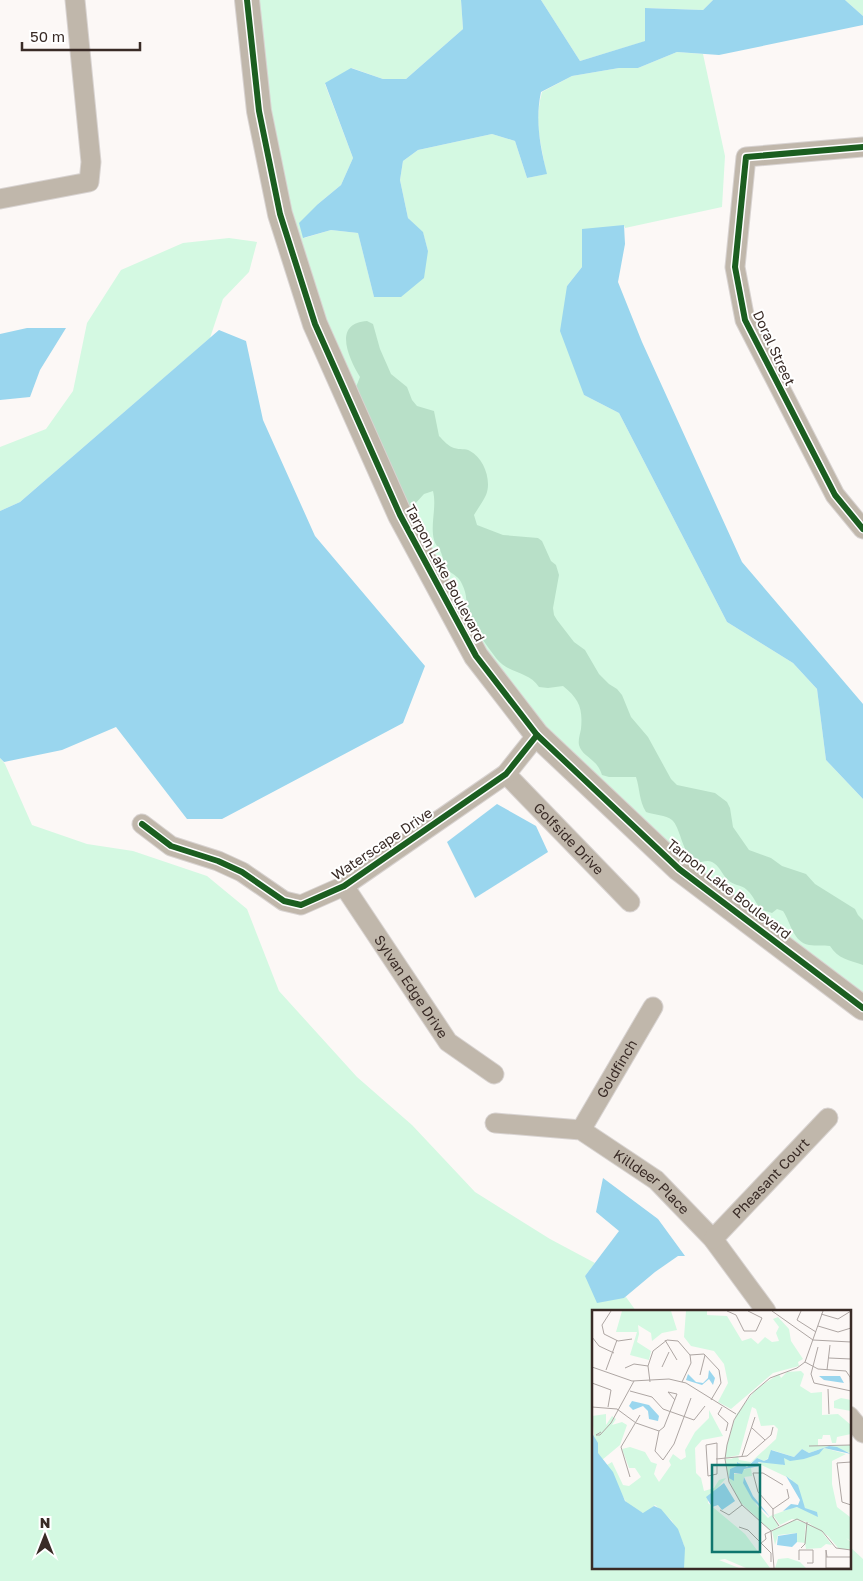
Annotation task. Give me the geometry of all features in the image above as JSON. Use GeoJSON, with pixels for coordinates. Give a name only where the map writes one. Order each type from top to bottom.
{"type":"FeatureCollection","features":[{"type":"Feature","properties":{"kind":"street"},"geometry":{"type":"LineString","coordinates":[[0,199],[89,182],[91,162],[74,0]]}},
{"type":"Feature","properties":{"kind":"street","name":"Tarpon Lake Boulevard"},"geometry":{"type":"LineString","coordinates":[[247,0],[259,111],[278,204],[315,324],[400,515],[476,656],[537,735],[679,869],[863,1008]]}},
{"type":"Feature","properties":{"kind":"street","name":"Doral Street"},"geometry":{"type":"LineString","coordinates":[[863,147],[746,156],[735,267],[745,320],[835,495],[863,528]]}},
{"type":"Feature","properties":{"kind":"street","name":"Waterscape Drive"},"geometry":{"type":"LineString","coordinates":[[142,824],[171,846],[218,861],[242,872],[284,901],[301,905],[344,886],[506,774],[537,735]]}},
{"type":"Feature","properties":{"kind":"street","name":"Golfside Drive"},"geometry":{"type":"LineString","coordinates":[[506,774],[630,902]]}},
{"type":"Feature","properties":{"kind":"street","name":"Sylvan Edge Drive"},"geometry":{"type":"LineString","coordinates":[[344,886],[448,1042],[494,1074]]}},
{"type":"Feature","properties":{"kind":"street","name":"Goldfinch"},"geometry":{"type":"LineString","coordinates":[[581,1130],[652,1007]]}},
{"type":"Feature","properties":{"kind":"street","name":"Pheasant Court"},"geometry":{"type":"LineString","coordinates":[[713,1239],[828,1118]]}},
{"type":"Feature","properties":{"kind":"street","name":"Killdeer Place"},"geometry":{"type":"LineString","coordinates":[[495,1123],[581,1130],[656,1180],[713,1239],[765,1310]]}},
{"type":"Feature","properties":{"kind":"street"},"geometry":{"type":"LineString","coordinates":[[850,1417],[863,1433]]}},
{"type":"Feature","properties":{"kind":"green space"},"geometry":{"type":"Polygon","coordinates":[[[255,0],[461,0],[463,29],[406,79],[383,79],[352,68],[325,84],[353,158],[341,185],[318,204],[304,238],[331,230],[358,233],[374,297],[428,251],[423,233],[408,218],[400,180],[403,161],[418,150],[492,134],[515,141],[527,178],[546,174],[538,124],[542,92],[572,76],[619,68],[638,68],[677,52],[703,54],[725,156],[722,207],[625,228],[625,226],[582,267],[567,286],[584,395],[619,413],[727,622],[793,663],[817,689],[826,760],[863,799],[863,997],[684,862],[539,725],[482,651],[407,511],[322,320],[288,211],[267,109],[255,0]]]}},
{"type":"Feature","properties":{"kind":"green space"},"geometry":{"type":"Polygon","coordinates":[[[541,0],[713,0],[703,10],[645,8],[646,41],[580,61],[541,0]]]}},
{"type":"Feature","properties":{"kind":"green space"},"geometry":{"type":"Polygon","coordinates":[[[845,0],[863,0],[863,16],[845,0]]]}},
{"type":"Feature","properties":{"kind":"green space"},"geometry":{"type":"Polygon","coordinates":[[[229,238],[257,242],[249,272],[223,299],[210,338],[20,502],[0,511],[0,447],[46,429],[73,391],[87,323],[121,270],[183,243],[229,238]]]}},
{"type":"Feature","properties":{"kind":"green space"},"geometry":{"type":"Polygon","coordinates":[[[367,321],[373,324],[380,349],[391,374],[407,387],[412,400],[417,406],[434,411],[439,436],[456,449],[470,451],[475,454],[483,464],[486,470],[488,489],[485,498],[474,515],[477,525],[503,535],[538,538],[542,541],[551,561],[556,565],[559,575],[553,608],[554,615],[574,642],[585,650],[599,674],[622,695],[631,717],[648,737],[671,779],[677,785],[715,793],[727,802],[730,808],[733,827],[749,850],[771,858],[782,866],[806,874],[815,884],[855,909],[863,920],[863,965],[840,956],[830,946],[809,945],[799,940],[783,911],[777,909],[772,913],[759,907],[747,890],[729,881],[717,865],[712,862],[693,862],[686,851],[675,823],[667,817],[646,812],[642,804],[636,777],[609,777],[602,775],[597,765],[583,752],[579,745],[581,715],[579,704],[573,695],[563,686],[539,687],[530,678],[506,667],[496,658],[471,619],[461,582],[447,569],[440,550],[434,541],[433,491],[424,494],[414,505],[407,505],[380,440],[375,435],[354,392],[360,377],[348,352],[347,335],[350,328],[356,323],[367,321]]]}},
{"type":"Feature","properties":{"kind":"green space"},"geometry":{"type":"Polygon","coordinates":[[[0,758],[5,764],[32,825],[87,844],[133,851],[207,876],[247,909],[279,991],[357,1077],[412,1125],[475,1192],[550,1239],[595,1263],[585,1276],[624,1298],[626,1297],[635,1310],[592,1310],[592,1568],[850,1568],[850,1547],[863,1559],[863,1581],[0,1581],[0,758]]]}},
{"type":"Feature","properties":{"kind":"water"},"geometry":{"type":"Polygon","coordinates":[[[461,0],[541,0],[580,61],[645,41],[645,8],[703,10],[713,0],[845,0],[863,16],[863,25],[719,55],[677,52],[638,68],[619,68],[572,76],[541,92],[538,113],[539,133],[547,174],[527,178],[515,141],[492,134],[418,150],[403,161],[400,180],[408,218],[423,232],[428,251],[424,278],[401,297],[374,297],[358,233],[331,230],[303,238],[299,223],[341,185],[353,158],[325,83],[351,68],[383,79],[406,79],[463,29],[461,0]]]}},
{"type":"Feature","properties":{"kind":"water"},"geometry":{"type":"Polygon","coordinates":[[[624,225],[625,244],[618,282],[642,342],[742,562],[863,704],[863,799],[826,760],[817,689],[793,663],[727,622],[619,413],[584,395],[560,331],[567,286],[582,267],[582,229],[624,225]]]}},
{"type":"Feature","properties":{"kind":"water"},"geometry":{"type":"Polygon","coordinates":[[[27,328],[66,328],[40,370],[30,397],[0,400],[0,334],[27,328]]]}},
{"type":"Feature","properties":{"kind":"water"},"geometry":{"type":"Polygon","coordinates":[[[219,330],[246,341],[263,420],[315,536],[425,666],[403,723],[222,819],[187,819],[116,727],[62,750],[4,762],[0,758],[0,511],[20,502],[219,330]]]}},
{"type":"Feature","properties":{"kind":"water"},"geometry":{"type":"Polygon","coordinates":[[[497,804],[536,826],[548,852],[475,898],[447,842],[497,804]]]}},
{"type":"Feature","properties":{"kind":"water"},"geometry":{"type":"Polygon","coordinates":[[[603,1178],[658,1219],[685,1256],[678,1256],[624,1298],[597,1303],[585,1276],[619,1231],[596,1212],[603,1178]]]}},
{"type":"Feature","properties":{"kind":"cycle path"},"geometry":{"type":"LineString","coordinates":[[247,0],[259,111],[280,214],[315,324],[400,515],[476,656],[537,735],[679,869],[863,1008]]}},
{"type":"Feature","properties":{"kind":"cycle path"},"geometry":{"type":"LineString","coordinates":[[863,147],[746,157],[735,267],[745,320],[835,495],[863,529]]}},
{"type":"Feature","properties":{"kind":"cycle path"},"geometry":{"type":"LineString","coordinates":[[142,824],[171,846],[218,861],[242,872],[284,901],[301,905],[344,886],[506,774],[537,735]]}}]}
